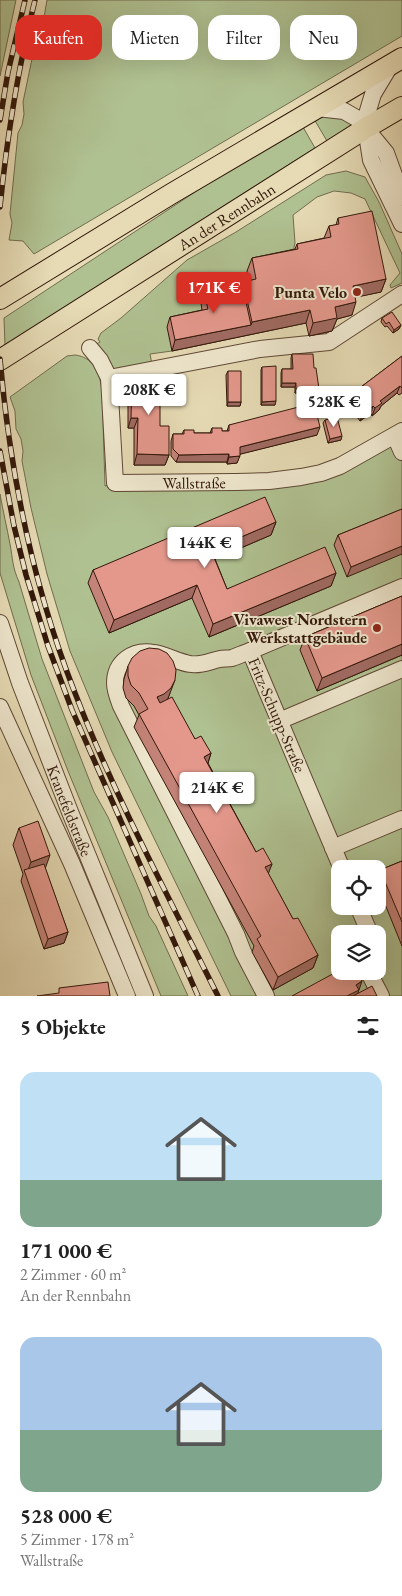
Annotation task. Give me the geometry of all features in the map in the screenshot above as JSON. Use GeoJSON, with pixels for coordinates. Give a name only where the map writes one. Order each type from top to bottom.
{"type":"FeatureCollection","features":[{"type":"Feature","properties":{"kind":"main road"},"geometry":{"type":"LineString","coordinates":[[0,299],[171,194],[397,61]]}},
{"type":"Feature","properties":{"kind":"main road","name":"An der Rennbahn"},"geometry":{"type":"LineString","coordinates":[[0,360],[402,107]]}},
{"type":"Feature","properties":{"kind":"street"},"geometry":{"type":"LineString","coordinates":[[397,61],[373,94],[367,114],[366,128],[371,160],[402,224]]}},
{"type":"Feature","properties":{"kind":"street"},"geometry":{"type":"LineString","coordinates":[[317,108],[344,111],[352,114],[366,128],[386,153],[402,197]]}},
{"type":"Feature","properties":{"kind":"street"},"geometry":{"type":"LineString","coordinates":[[109,378],[260,349],[328,342],[402,294]]}},
{"type":"Feature","properties":{"kind":"street","name":"Wallstraße"},"geometry":{"type":"LineString","coordinates":[[90,348],[100,360],[109,378],[115,483],[244,482],[301,477],[321,473],[340,466],[399,434]]}},
{"type":"Feature","properties":{"kind":"street"},"geometry":{"type":"LineString","coordinates":[[399,434],[402,452]]}},
{"type":"Feature","properties":{"kind":"street","name":"Fritz-Schupp-Straße"},"geometry":{"type":"LineString","coordinates":[[338,860],[250,651],[402,587]]}},
{"type":"Feature","properties":{"kind":"street","name":"Kranefeldstraße"},"geometry":{"type":"LineString","coordinates":[[0,623],[20,683],[66,803],[145,996]]}},
{"type":"Feature","properties":{"kind":"street"},"geometry":{"type":"LineString","coordinates":[[250,651],[229,659],[223,658],[199,664],[190,664],[156,653],[135,654],[121,663],[115,682],[121,706],[266,996]]}},
{"type":"Feature","properties":{"kind":"street"},"geometry":{"type":"LineString","coordinates":[[279,721],[402,669]]}},
{"type":"Feature","properties":{"kind":"street","name":"Kranefeldstraße"},"geometry":{"type":"LineString","coordinates":[[0,707],[72,864],[127,996]]}},
{"type":"Feature","properties":{"kind":"street"},"geometry":{"type":"LineString","coordinates":[[333,848],[402,819]]}},
{"type":"Feature","properties":{"kind":"street"},"geometry":{"type":"LineString","coordinates":[[373,980],[382,996]]}},
{"type":"Feature","properties":{"kind":"green space"},"geometry":{"type":"Polygon","coordinates":[[[0,0],[16,0],[0,76],[0,0]]]}},
{"type":"Feature","properties":{"kind":"green space"},"geometry":{"type":"Polygon","coordinates":[[[47,0],[402,0],[402,36],[34,254],[23,241],[9,240],[12,223],[10,214],[18,133],[22,125],[24,114],[23,102],[32,60],[102,60],[102,15],[44,15],[47,0]]]}},
{"type":"Feature","properties":{"kind":"green space"},"geometry":{"type":"Polygon","coordinates":[[[337,115],[351,122],[351,125],[327,141],[314,119],[319,116],[337,115]]]}},
{"type":"Feature","properties":{"kind":"green space"},"geometry":{"type":"Polygon","coordinates":[[[303,127],[315,148],[5,345],[4,318],[236,165],[303,127]]]}},
{"type":"Feature","properties":{"kind":"green space"},"geometry":{"type":"Polygon","coordinates":[[[346,171],[365,177],[379,202],[402,254],[402,283],[391,288],[390,285],[400,273],[365,199],[351,193],[334,191],[317,197],[293,215],[295,243],[292,257],[252,292],[204,319],[172,351],[150,354],[153,370],[109,378],[90,348],[100,342],[98,339],[101,333],[121,318],[187,260],[236,232],[326,175],[346,171]]]}},
{"type":"Feature","properties":{"kind":"green space"},"geometry":{"type":"Polygon","coordinates":[[[67,356],[81,356],[91,362],[97,371],[102,389],[105,486],[115,483],[301,477],[402,431],[402,996],[231,996],[112,752],[70,651],[47,574],[31,508],[22,461],[21,439],[16,429],[15,411],[10,397],[67,356]]]}},
{"type":"Feature","properties":{"kind":"green space"},"geometry":{"type":"Polygon","coordinates":[[[0,494],[14,567],[42,659],[94,792],[108,817],[149,916],[156,926],[188,996],[161,996],[68,771],[31,675],[0,573],[0,494]]]}},
{"type":"Feature","properties":{"kind":"building"},"geometry":{"type":"Polygon","coordinates":[[[372,211],[386,279],[353,286],[356,302],[335,307],[337,318],[313,323],[310,310],[252,322],[243,282],[256,279],[252,258],[298,249],[297,244],[331,237],[329,226],[339,224],[338,218],[372,211]]]}},
{"type":"Feature","properties":{"kind":"building"},"geometry":{"type":"Polygon","coordinates":[[[242,284],[251,325],[175,340],[170,317],[208,309],[204,292],[242,284]]]}},
{"type":"Feature","properties":{"kind":"building"},"geometry":{"type":"Polygon","coordinates":[[[392,312],[401,325],[394,330],[389,322],[386,324],[382,318],[392,312]]]}},
{"type":"Feature","properties":{"kind":"building"},"geometry":{"type":"Polygon","coordinates":[[[292,354],[313,354],[319,389],[296,389],[296,383],[282,383],[282,369],[293,369],[292,354]]]}},
{"type":"Feature","properties":{"kind":"building"},"geometry":{"type":"Polygon","coordinates":[[[402,356],[402,388],[400,386],[380,401],[382,403],[375,408],[373,406],[363,414],[349,396],[402,356]]]}},
{"type":"Feature","properties":{"kind":"building"},"geometry":{"type":"Polygon","coordinates":[[[276,366],[276,401],[262,402],[262,367],[276,366]]]}},
{"type":"Feature","properties":{"kind":"building"},"geometry":{"type":"Polygon","coordinates":[[[228,371],[241,371],[241,402],[228,402],[228,371]]]}},
{"type":"Feature","properties":{"kind":"building"},"geometry":{"type":"Polygon","coordinates":[[[132,376],[160,377],[160,426],[169,426],[169,455],[137,454],[138,418],[131,418],[132,376]]]}},
{"type":"Feature","properties":{"kind":"building"},"geometry":{"type":"Polygon","coordinates":[[[314,403],[320,427],[240,447],[240,456],[229,457],[229,454],[179,455],[173,449],[173,434],[184,434],[184,430],[194,430],[194,433],[212,433],[212,428],[222,428],[222,431],[229,431],[229,425],[314,403]]]}},
{"type":"Feature","properties":{"kind":"building"},"geometry":{"type":"Polygon","coordinates":[[[337,417],[342,436],[330,439],[325,420],[337,417]]]}},
{"type":"Feature","properties":{"kind":"building"},"geometry":{"type":"Polygon","coordinates":[[[265,497],[276,522],[211,550],[227,589],[325,547],[336,573],[213,624],[197,585],[114,620],[93,570],[265,497]]]}},
{"type":"Feature","properties":{"kind":"building"},"geometry":{"type":"Polygon","coordinates":[[[402,509],[402,546],[351,567],[338,535],[402,509]]]}},
{"type":"Feature","properties":{"kind":"building","name":"Vivawest Nordstern Werkstattgebäude"},"geometry":{"type":"Polygon","coordinates":[[[402,596],[402,644],[322,678],[305,637],[402,596]]]}},
{"type":"Feature","properties":{"kind":"building"},"geometry":{"type":"Polygon","coordinates":[[[149,648],[159,649],[167,653],[173,661],[176,670],[175,680],[171,688],[157,697],[160,703],[172,697],[195,739],[201,736],[211,753],[204,757],[256,852],[263,848],[272,864],[265,867],[293,919],[298,918],[318,955],[278,977],[257,939],[261,936],[139,714],[148,709],[139,693],[131,685],[128,676],[128,666],[132,658],[140,651],[149,648]]]}},
{"type":"Feature","properties":{"kind":"building"},"geometry":{"type":"Polygon","coordinates":[[[38,821],[50,855],[31,862],[19,828],[38,821]]]}},
{"type":"Feature","properties":{"kind":"building"},"geometry":{"type":"Polygon","coordinates":[[[402,861],[402,922],[386,884],[386,868],[402,861]]]}},
{"type":"Feature","properties":{"kind":"building"},"geometry":{"type":"Polygon","coordinates":[[[44,864],[68,932],[48,939],[24,870],[44,864]]]}},
{"type":"Feature","properties":{"kind":"building"},"geometry":{"type":"Polygon","coordinates":[[[331,975],[331,980],[362,981],[356,985],[359,990],[347,996],[292,996],[331,975]]]}},
{"type":"Feature","properties":{"kind":"building"},"geometry":{"type":"Polygon","coordinates":[[[108,982],[110,996],[37,996],[59,993],[59,988],[108,982]]]}},
{"type":"Feature","properties":{"kind":"building"},"geometry":{"type":"Polygon","coordinates":[[[372,986],[377,996],[353,996],[372,986]]]}},
{"type":"Feature","properties":{"kind":"railway"},"geometry":{"type":"LineString","coordinates":[[0,120],[8,72],[25,0]]}},
{"type":"Feature","properties":{"kind":"railway"},"geometry":{"type":"LineString","coordinates":[[0,207],[14,103],[23,51],[35,0]]}},
{"type":"Feature","properties":{"kind":"railway"},"geometry":{"type":"LineString","coordinates":[[0,359],[4,402],[17,487],[35,570],[60,653],[107,770],[161,884],[218,996]]}},
{"type":"Feature","properties":{"kind":"railway"},"geometry":{"type":"LineString","coordinates":[[0,451],[14,526],[26,575],[48,646],[72,710],[198,996]]}},
{"type":"Feature","properties":{"kind":"place","name":"Punta Velo"},"geometry":{"type":"Point","coordinates":[357,292]}},
{"type":"Feature","properties":{"kind":"place","name":"Vivawest Nordstern Werkstattgebäude"},"geometry":{"type":"Point","coordinates":[377,628]}}]}
